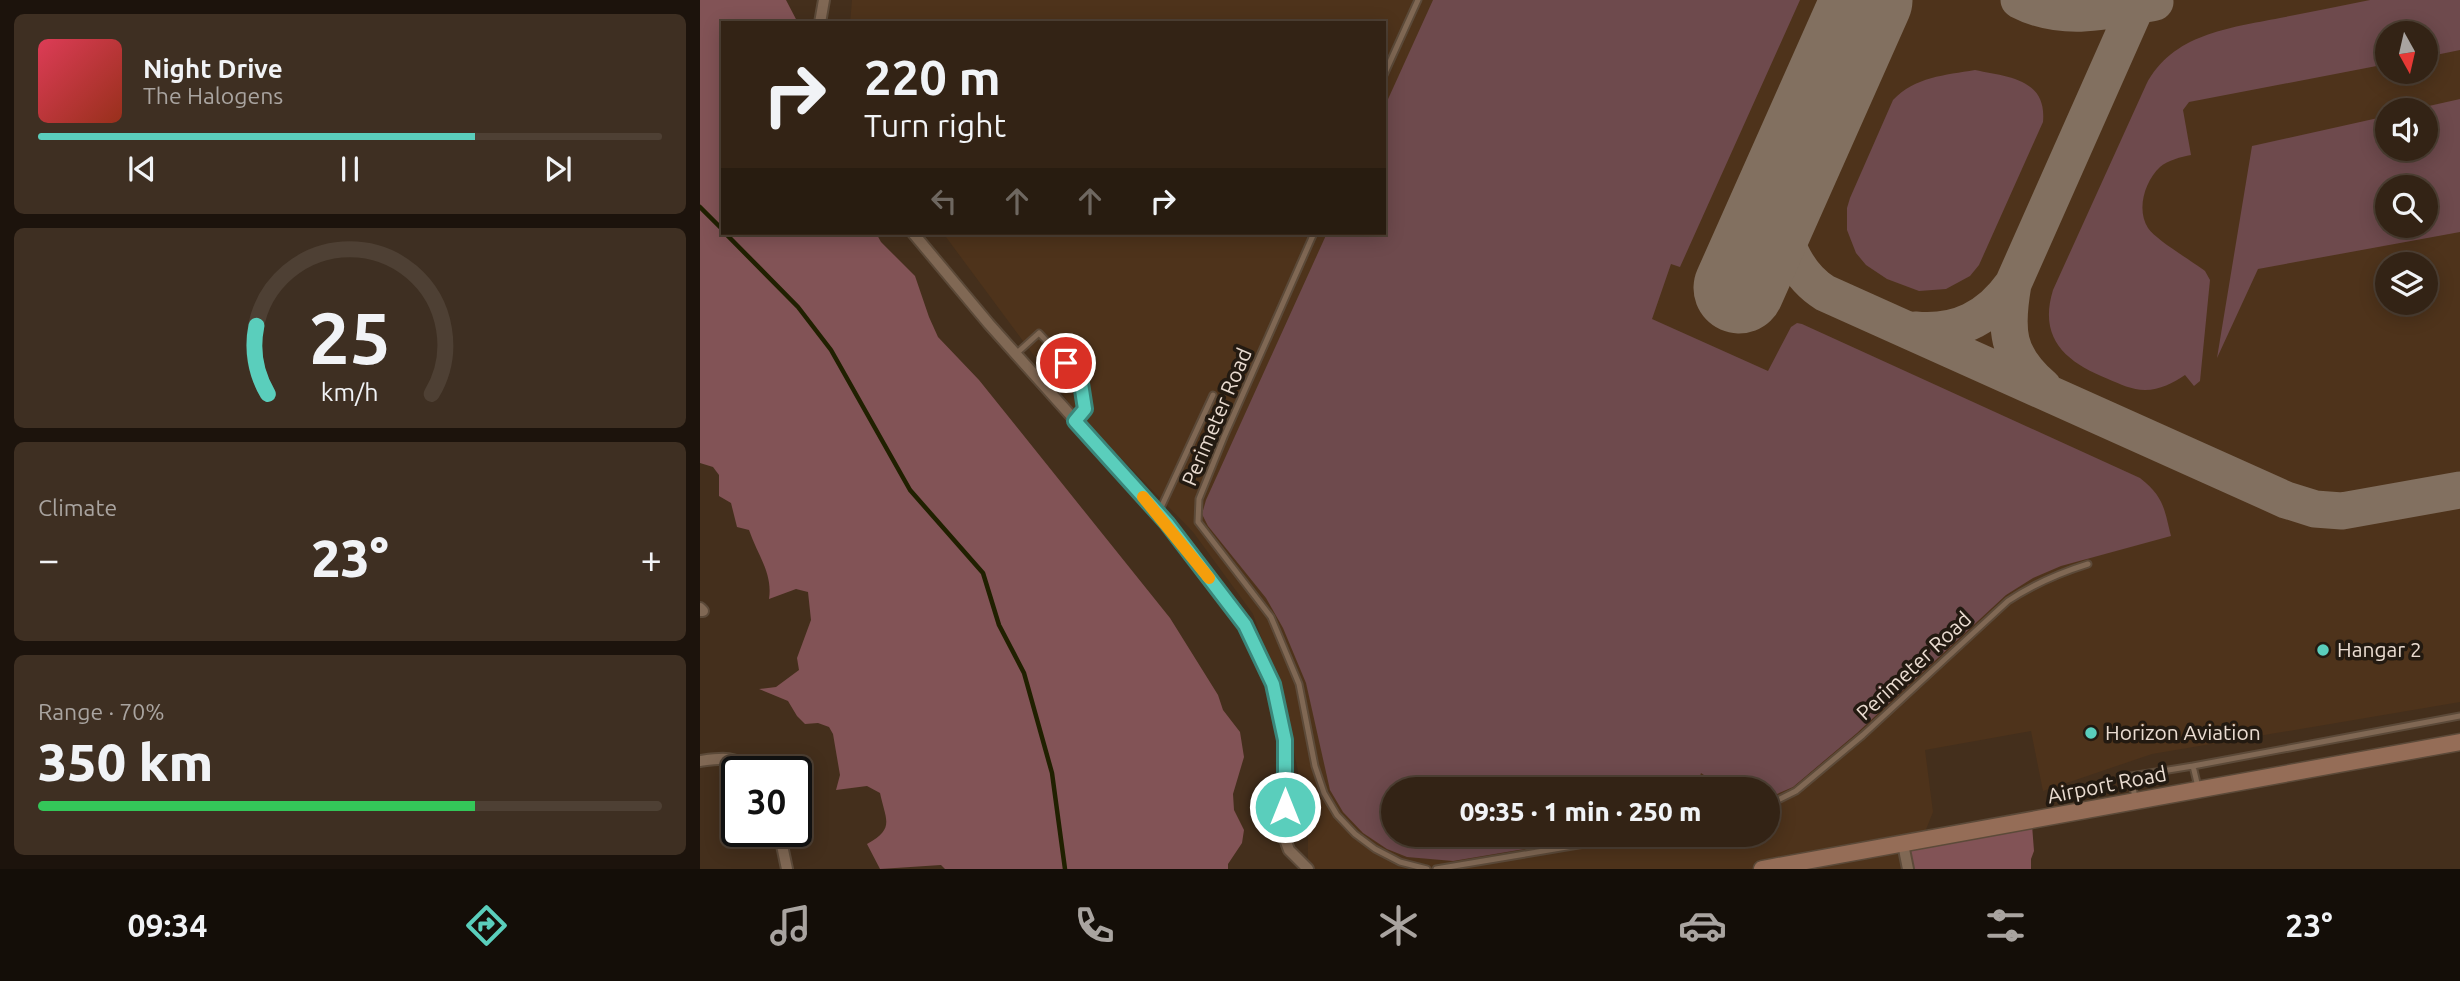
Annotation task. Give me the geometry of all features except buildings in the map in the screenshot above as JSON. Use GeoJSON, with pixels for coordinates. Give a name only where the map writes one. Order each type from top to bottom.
{"type":"FeatureCollection","features":[{"type":"Feature","properties":{"kind":"main road","name":"Airport Road"},"geometry":{"type":"LineString","coordinates":[[1762,869],[2460,741]]}},
{"type":"Feature","properties":{"kind":"street"},"geometry":{"type":"LineString","coordinates":[[820,21],[824,0]]}},
{"type":"Feature","properties":{"kind":"street"},"geometry":{"type":"LineString","coordinates":[[915,235],[1158,514],[1245,625],[1273,684],[1285,740],[1285,839],[1289,850],[1308,869]]}},
{"type":"Feature","properties":{"kind":"street"},"geometry":{"type":"LineString","coordinates":[[700,761],[721,758]]}},
{"type":"Feature","properties":{"kind":"street"},"geometry":{"type":"LineString","coordinates":[[1903,844],[1908,869]]}},
{"type":"Feature","properties":{"kind":"street"},"geometry":{"type":"LineString","coordinates":[[782,847],[787,869]]}},
{"type":"Feature","properties":{"kind":"lane"},"geometry":{"type":"LineString","coordinates":[[1386,71],[1418,0]]}},
{"type":"Feature","properties":{"kind":"lane","name":"Perimeter Road"},"geometry":{"type":"LineString","coordinates":[[1313,235],[1199,499],[1198,522],[1271,617],[1299,684],[1315,766],[1324,793],[1337,815],[1355,834],[1375,849],[1400,862],[1427,869]]}},
{"type":"Feature","properties":{"kind":"lane"},"geometry":{"type":"LineString","coordinates":[[1016,354],[1040,333],[1080,377],[1085,409],[1075,421]]}},
{"type":"Feature","properties":{"kind":"lane"},"geometry":{"type":"LineString","coordinates":[[1158,514],[1213,395]]}},
{"type":"Feature","properties":{"kind":"lane","name":"Perimeter Road"},"geometry":{"type":"LineString","coordinates":[[1780,799],[1796,791],[1863,735],[2008,601],[2034,584],[2088,564]]}},
{"type":"Feature","properties":{"kind":"lane"},"geometry":{"type":"LineString","coordinates":[[2136,801],[2131,776],[2460,716]]}},
{"type":"Feature","properties":{"kind":"lane"},"geometry":{"type":"LineString","coordinates":[[2193,765],[2198,790]]}},
{"type":"Feature","properties":{"kind":"lane"},"geometry":{"type":"LineString","coordinates":[[1436,869],[1567,847]]}},
{"type":"Feature","properties":{"kind":"shaded area"},"geometry":{"type":"Polygon","coordinates":[[[700,0],[786,0],[797,21],[721,21],[721,235],[877,235],[915,276],[938,337],[979,380],[1170,618],[1218,695],[1223,710],[1240,732],[1244,757],[1233,794],[1234,810],[1244,830],[1242,843],[1228,864],[1228,869],[945,869],[941,865],[880,869],[867,844],[885,828],[886,817],[880,793],[867,786],[836,790],[840,775],[833,734],[829,727],[818,723],[805,724],[788,701],[759,689],[776,687],[799,670],[797,658],[811,620],[808,592],[796,589],[769,599],[767,572],[749,530],[737,527],[731,503],[719,496],[719,475],[713,467],[700,463],[700,0]]]}},
{"type":"Feature","properties":{"kind":"shaded area"},"geometry":{"type":"Polygon","coordinates":[[[852,0],[2460,0],[2460,702],[2152,754],[2043,791],[2031,731],[1925,750],[1933,812],[1910,869],[1308,869],[1308,823],[1285,705],[1253,614],[1193,532],[1075,411],[944,235],[1386,235],[1386,21],[850,21],[852,0]]]}},
{"type":"Feature","properties":{"kind":"shaded area"},"geometry":{"type":"Polygon","coordinates":[[[1433,0],[1800,0],[1680,267],[1671,264],[1652,319],[1768,371],[1791,327],[1797,323],[1802,324],[2140,478],[2159,497],[2171,536],[2061,566],[2033,578],[2006,595],[1857,733],[1793,787],[1780,793],[1780,777],[1707,777],[1701,773],[1700,777],[1381,777],[1381,845],[1363,833],[1343,812],[1330,790],[1306,683],[1283,628],[1266,598],[1208,526],[1202,514],[1326,235],[1386,235],[1386,104],[1433,0]]]}},
{"type":"Feature","properties":{"kind":"shaded area"},"geometry":{"type":"Polygon","coordinates":[[[2370,0],[2460,0],[2460,50],[2438,55],[2438,21],[2375,21],[2375,66],[2189,102],[2183,110],[2191,155],[2163,165],[2155,173],[2146,187],[2143,212],[2144,220],[2152,233],[2205,271],[2210,280],[2200,381],[2194,386],[2185,375],[2151,390],[2122,385],[2080,365],[2059,346],[2049,322],[2053,290],[2146,85],[2157,68],[2186,44],[2222,30],[2370,0]]]}},
{"type":"Feature","properties":{"kind":"shaded area"},"geometry":{"type":"Polygon","coordinates":[[[1975,70],[2012,78],[2032,88],[2043,107],[2043,122],[1979,265],[1970,276],[1946,289],[1919,291],[1887,279],[1866,265],[1856,253],[1847,230],[1847,208],[1893,100],[1921,82],[1975,70]]]}},
{"type":"Feature","properties":{"kind":"shaded area"},"geometry":{"type":"Polygon","coordinates":[[[2460,99],[2460,232],[2438,236],[2438,175],[2375,175],[2375,238],[2427,238],[2258,269],[2217,358],[2252,146],[2375,119],[2375,161],[2438,161],[2438,104],[2460,99]]]}},
{"type":"Feature","properties":{"kind":"shaded area"},"geometry":{"type":"Polygon","coordinates":[[[2032,825],[2034,851],[2031,869],[1905,869],[1904,844],[2032,825]]]}},
{"type":"Feature","properties":{"kind":"shaded area"},"geometry":{"type":"Polygon","coordinates":[[[1384,847],[1536,847],[1453,861],[1407,857],[1384,847]]]}},
{"type":"Feature","properties":{"kind":"waterway"},"geometry":{"type":"LineString","coordinates":[[700,207],[721,228]]}},
{"type":"Feature","properties":{"kind":"waterway"},"geometry":{"type":"LineString","coordinates":[[727,235],[798,307],[831,350],[910,490],[983,573],[999,625],[1024,673],[1052,773],[1065,869]]}},
{"type":"Feature","properties":{"kind":"taxiway"},"geometry":{"type":"LineString","coordinates":[[2019,0],[2036,7],[2069,13],[2103,11],[2155,2]]}},
{"type":"Feature","properties":{"kind":"taxiway"},"geometry":{"type":"LineString","coordinates":[[1915,330],[1945,329],[1971,321],[1983,315],[2013,284],[2139,0]]}},
{"type":"Feature","properties":{"kind":"taxiway"},"geometry":{"type":"LineString","coordinates":[[1777,199],[1790,252],[1805,275],[1825,293],[2286,500],[2315,509],[2342,511],[2460,490]]}},
{"type":"Feature","properties":{"kind":"taxiway"},"geometry":{"type":"LineString","coordinates":[[2013,284],[2009,315],[2011,341],[2022,364],[2043,387]]}},
{"type":"Feature","properties":{"kind":"runway"},"geometry":{"type":"LineString","coordinates":[[1739,288],[1867,0]]}},
{"type":"Feature","properties":{"kind":"slow traffic"},"geometry":{"type":"LineString","coordinates":[[1143,497],[1167,523],[1209,578]]}},
{"type":"Feature","properties":{"kind":"place","name":"Hangar 2"},"geometry":{"type":"Point","coordinates":[2323,650]}},
{"type":"Feature","properties":{"kind":"place","name":"Horizon Aviation"},"geometry":{"type":"Point","coordinates":[2091,733]}},
{"type":"Feature","properties":{"kind":"route"},"geometry":{"type":"LineString","coordinates":[[1066,363],[1080,377],[1083,393],[1085,409],[1075,421],[1167,523],[1245,625],[1273,684],[1285,740],[1285,807]]}}]}
